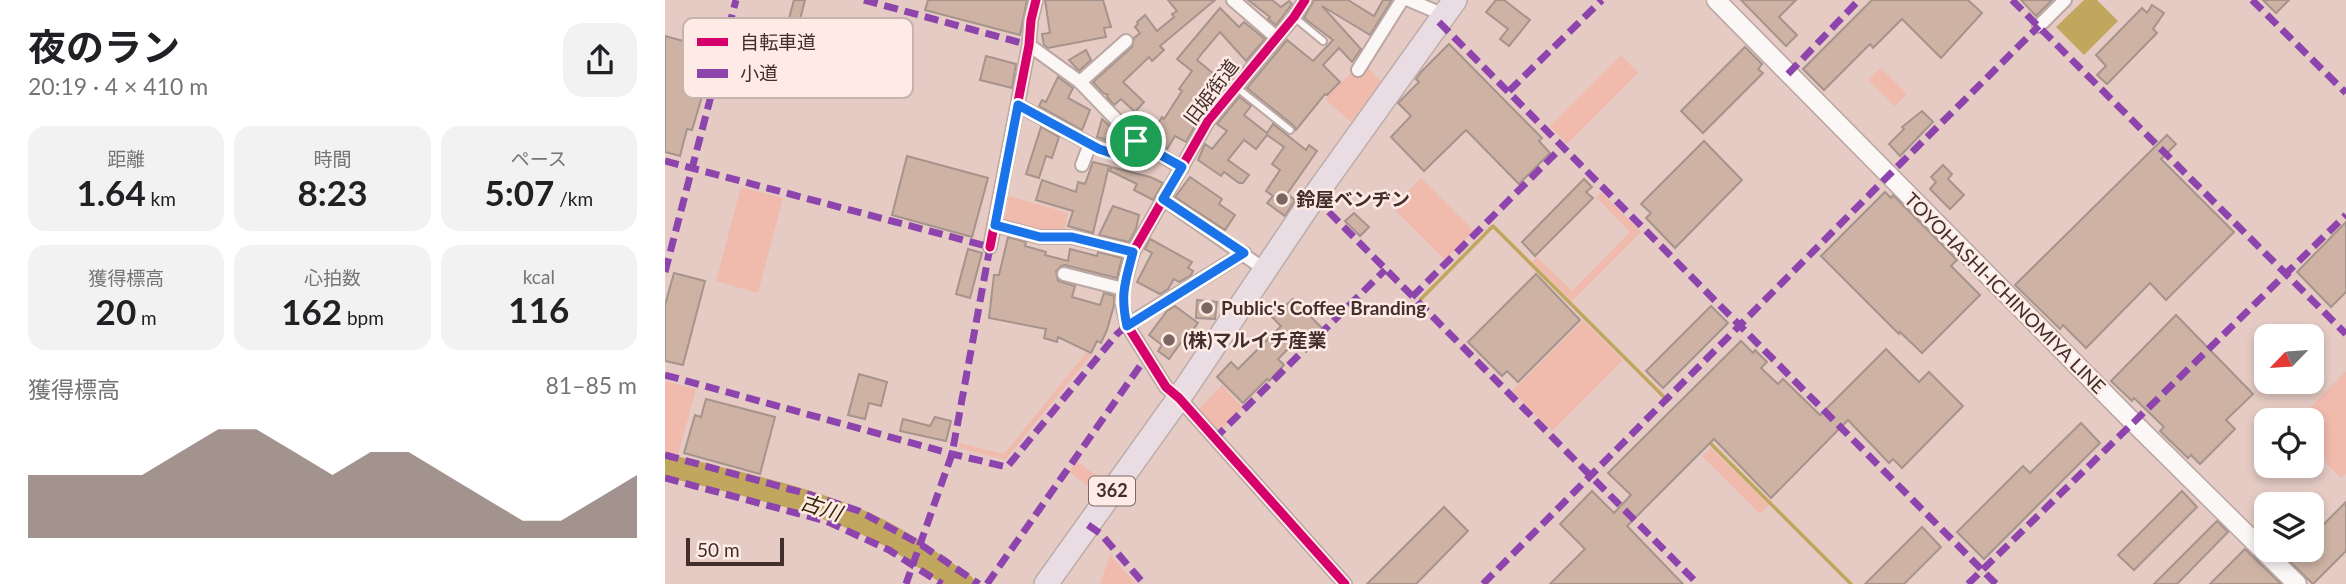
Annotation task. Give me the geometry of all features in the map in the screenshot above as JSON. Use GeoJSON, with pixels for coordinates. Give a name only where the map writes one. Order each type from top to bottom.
{"type":"FeatureCollection","features":[{"type":"Feature","properties":{"kind":"highway","name":"362"},"geometry":{"type":"LineString","coordinates":[[1046,584],[1179,398],[1264,269],[1449,7]]}},
{"type":"Feature","properties":{"kind":"main road","name":"TOYOHASHI-ICHINOMIYA LINE"},"geometry":{"type":"LineString","coordinates":[[1716,0],[2297,584]]}},
{"type":"Feature","properties":{"kind":"street"},"geometry":{"type":"LineString","coordinates":[[991,247],[1035,0]]}},
{"type":"Feature","properties":{"kind":"street"},"geometry":{"type":"LineString","coordinates":[[1233,0],[1276,37]]}},
{"type":"Feature","properties":{"kind":"street","name":"旧姫街道"},"geometry":{"type":"LineString","coordinates":[[1305,0],[1294,18],[1208,121],[1133,252],[1122,302],[1127,326],[1166,387],[1179,398],[1345,584]]}},
{"type":"Feature","properties":{"kind":"street"},"geometry":{"type":"LineString","coordinates":[[1358,70],[1402,0]]}},
{"type":"Feature","properties":{"kind":"street"},"geometry":{"type":"LineString","coordinates":[[1409,0],[1449,7]]}},
{"type":"Feature","properties":{"kind":"street"},"geometry":{"type":"LineString","coordinates":[[2039,26],[2065,0]]}},
{"type":"Feature","properties":{"kind":"street"},"geometry":{"type":"LineString","coordinates":[[1080,82],[1126,41]]}},
{"type":"Feature","properties":{"kind":"street"},"geometry":{"type":"LineString","coordinates":[[1029,45],[1080,82],[1136,141],[1182,167]]}},
{"type":"Feature","properties":{"kind":"street"},"geometry":{"type":"LineString","coordinates":[[1018,105],[1090,144],[1126,158],[1136,141]]}},
{"type":"Feature","properties":{"kind":"street"},"geometry":{"type":"LineString","coordinates":[[1082,165],[1090,144]]}},
{"type":"Feature","properties":{"kind":"street"},"geometry":{"type":"LineString","coordinates":[[1163,199],[1264,269]]}},
{"type":"Feature","properties":{"kind":"street"},"geometry":{"type":"LineString","coordinates":[[995,225],[1040,237],[1072,237],[1133,252]]}},
{"type":"Feature","properties":{"kind":"street"},"geometry":{"type":"LineString","coordinates":[[1127,326],[1244,253]]}},
{"type":"Feature","properties":{"kind":"street"},"geometry":{"type":"LineString","coordinates":[[1064,274],[1123,289]]}},
{"type":"Feature","properties":{"kind":"lane"},"geometry":{"type":"LineString","coordinates":[[1294,18],[1323,41]]}},
{"type":"Feature","properties":{"kind":"lane"},"geometry":{"type":"LineString","coordinates":[[1236,87],[1290,130]]}},
{"type":"Feature","properties":{"kind":"shaded area"},"geometry":{"type":"Polygon","coordinates":[[[2084,0],[2097,0],[2118,21],[2084,55],[2056,27],[2084,0]]]}},
{"type":"Feature","properties":{"kind":"shaded area"},"geometry":{"type":"Polygon","coordinates":[[[1372,52],[1369,69],[1381,81],[1351,122],[1325,99],[1372,52]]]}},
{"type":"Feature","properties":{"kind":"shaded area"},"geometry":{"type":"Polygon","coordinates":[[[1621,55],[1638,73],[1567,144],[1550,126],[1621,55]]]}},
{"type":"Feature","properties":{"kind":"shaded area"},"geometry":{"type":"Polygon","coordinates":[[[1881,68],[1907,94],[1895,106],[1868,80],[1881,68]]]}},
{"type":"Feature","properties":{"kind":"shaded area"},"geometry":{"type":"Polygon","coordinates":[[[1421,178],[1474,231],[1445,260],[1392,207],[1421,178]]]}},
{"type":"Feature","properties":{"kind":"shaded area"},"geometry":{"type":"Polygon","coordinates":[[[741,187],[783,198],[758,293],[716,281],[741,187]]]}},
{"type":"Feature","properties":{"kind":"shaded area"},"geometry":{"type":"Polygon","coordinates":[[[1601,192],[1641,232],[1572,301],[1532,262],[1537,257],[1572,291],[1630,232],[1596,197],[1601,192]]]}},
{"type":"Feature","properties":{"kind":"shaded area"},"geometry":{"type":"Polygon","coordinates":[[[1009,196],[1068,213],[1064,233],[1040,233],[1004,223],[1009,196]]]}},
{"type":"Feature","properties":{"kind":"shaded area"},"geometry":{"type":"Polygon","coordinates":[[[1583,320],[1623,360],[1552,431],[1512,391],[1583,320]]]}},
{"type":"Feature","properties":{"kind":"shaded area"},"geometry":{"type":"Polygon","coordinates":[[[1087,352],[1092,354],[1005,460],[959,448],[960,443],[1004,454],[1087,352]]]}},
{"type":"Feature","properties":{"kind":"shaded area"},"geometry":{"type":"Polygon","coordinates":[[[2346,371],[2346,474],[2341,478],[2324,461],[2324,408],[2310,408],[2346,371]]]}},
{"type":"Feature","properties":{"kind":"shaded area"},"geometry":{"type":"Polygon","coordinates":[[[665,381],[696,389],[678,456],[665,452],[665,381]]]}},
{"type":"Feature","properties":{"kind":"shaded area"},"geometry":{"type":"Polygon","coordinates":[[[1222,385],[1243,408],[1218,433],[1198,410],[1222,385]]]}},
{"type":"Feature","properties":{"kind":"shaded area"},"geometry":{"type":"Polygon","coordinates":[[[1711,448],[1769,505],[1760,514],[1702,456],[1711,448]]]}},
{"type":"Feature","properties":{"kind":"shaded area"},"geometry":{"type":"Polygon","coordinates":[[[1076,461],[1103,480],[1095,491],[1069,472],[1076,461]]]}},
{"type":"Feature","properties":{"kind":"shaded area"},"geometry":{"type":"Polygon","coordinates":[[[1110,555],[1136,584],[1100,584],[1110,555]]]}},
{"type":"Feature","properties":{"kind":"building"},"geometry":{"type":"Polygon","coordinates":[[[794,0],[805,0],[800,18],[789,18],[794,0]]]}},
{"type":"Feature","properties":{"kind":"building"},"geometry":{"type":"Polygon","coordinates":[[[928,0],[1027,0],[1020,35],[925,10],[928,0]]]}},
{"type":"Feature","properties":{"kind":"building"},"geometry":{"type":"Polygon","coordinates":[[[1045,0],[1103,0],[1111,27],[1104,28],[1106,37],[1048,48],[1044,45],[1042,34],[1050,33],[1045,0]]]}},
{"type":"Feature","properties":{"kind":"building"},"geometry":{"type":"Polygon","coordinates":[[[1168,0],[1215,0],[1160,46],[1164,50],[1152,61],[1149,57],[1123,82],[1144,102],[1135,112],[1121,99],[1114,105],[1108,95],[1093,82],[1132,47],[1134,38],[1140,33],[1135,27],[1137,22],[1145,15],[1157,31],[1174,17],[1172,14],[1177,11],[1168,0]]]}},
{"type":"Feature","properties":{"kind":"building"},"geometry":{"type":"Polygon","coordinates":[[[1248,0],[1272,0],[1281,7],[1289,1],[1292,4],[1276,25],[1248,0]]]}},
{"type":"Feature","properties":{"kind":"building"},"geometry":{"type":"Polygon","coordinates":[[[1314,0],[1348,0],[1374,16],[1383,0],[1392,0],[1370,35],[1322,6],[1361,49],[1352,62],[1339,48],[1323,65],[1340,82],[1325,94],[1296,130],[1247,88],[1287,40],[1313,61],[1333,40],[1304,18],[1314,0]]]}},
{"type":"Feature","properties":{"kind":"building"},"geometry":{"type":"Polygon","coordinates":[[[1496,0],[1504,0],[1530,20],[1509,46],[1500,39],[1508,29],[1486,12],[1496,0]]]}},
{"type":"Feature","properties":{"kind":"building"},"geometry":{"type":"Polygon","coordinates":[[[1741,0],[1796,0],[1779,17],[1797,35],[1786,46],[1741,0]]]}},
{"type":"Feature","properties":{"kind":"building"},"geometry":{"type":"Polygon","coordinates":[[[1872,0],[1968,0],[1982,13],[1941,58],[1902,19],[1873,48],[1870,44],[1824,90],[1803,69],[1872,0]]]}},
{"type":"Feature","properties":{"kind":"building"},"geometry":{"type":"Polygon","coordinates":[[[2021,0],[2052,0],[2036,16],[2021,0]]]}},
{"type":"Feature","properties":{"kind":"building"},"geometry":{"type":"Polygon","coordinates":[[[2263,0],[2289,0],[2276,13],[2263,0]]]}},
{"type":"Feature","properties":{"kind":"building"},"geometry":{"type":"Polygon","coordinates":[[[2152,5],[2164,13],[2153,29],[2157,33],[2107,84],[2097,75],[2106,66],[2096,55],[2142,8],[2147,13],[2152,5]]]}},
{"type":"Feature","properties":{"kind":"building"},"geometry":{"type":"Polygon","coordinates":[[[1220,8],[1239,27],[1244,22],[1265,39],[1246,61],[1220,32],[1197,60],[1227,85],[1216,98],[1211,95],[1197,115],[1200,117],[1186,142],[1175,136],[1167,149],[1149,138],[1182,91],[1179,89],[1192,71],[1177,59],[1220,8]]]}},
{"type":"Feature","properties":{"kind":"building"},"geometry":{"type":"Polygon","coordinates":[[[665,36],[683,41],[683,98],[702,98],[692,130],[687,129],[680,156],[665,152],[665,36]]]}},
{"type":"Feature","properties":{"kind":"building"},"geometry":{"type":"Polygon","coordinates":[[[1449,44],[1542,138],[1539,141],[1550,153],[1519,184],[1466,130],[1424,171],[1391,137],[1411,116],[1398,103],[1419,82],[1416,79],[1421,72],[1449,44]]]}},
{"type":"Feature","properties":{"kind":"building"},"geometry":{"type":"Polygon","coordinates":[[[1745,47],[1762,64],[1758,69],[1763,73],[1703,133],[1681,111],[1745,47]]]}},
{"type":"Feature","properties":{"kind":"building"},"geometry":{"type":"Polygon","coordinates":[[[1086,50],[1091,60],[1079,71],[1069,60],[1086,50]]]}},
{"type":"Feature","properties":{"kind":"building"},"geometry":{"type":"Polygon","coordinates":[[[986,56],[1016,64],[1012,88],[980,80],[986,56]]]}},
{"type":"Feature","properties":{"kind":"building"},"geometry":{"type":"Polygon","coordinates":[[[1058,77],[1073,88],[1068,98],[1090,110],[1082,130],[1039,106],[1042,100],[1046,102],[1058,77]]]}},
{"type":"Feature","properties":{"kind":"building"},"geometry":{"type":"Polygon","coordinates":[[[1239,97],[1251,106],[1244,115],[1267,133],[1273,124],[1306,150],[1309,145],[1317,151],[1287,194],[1295,200],[1285,216],[1267,203],[1273,196],[1266,191],[1280,170],[1272,164],[1284,147],[1267,135],[1256,149],[1244,140],[1228,160],[1249,175],[1243,183],[1224,172],[1221,176],[1198,160],[1205,144],[1212,149],[1227,131],[1217,124],[1239,97]]]}},
{"type":"Feature","properties":{"kind":"building"},"geometry":{"type":"Polygon","coordinates":[[[1922,111],[1933,122],[1900,156],[1889,144],[1904,129],[1902,127],[1922,111]]]}},
{"type":"Feature","properties":{"kind":"building"},"geometry":{"type":"Polygon","coordinates":[[[1102,119],[1112,128],[1106,140],[1097,137],[1102,119]]]}},
{"type":"Feature","properties":{"kind":"building"},"geometry":{"type":"Polygon","coordinates":[[[1041,127],[1059,137],[1052,158],[1046,156],[1039,178],[1026,174],[1041,127]]]}},
{"type":"Feature","properties":{"kind":"building"},"geometry":{"type":"Polygon","coordinates":[[[2167,135],[2176,144],[2161,159],[2234,232],[2166,300],[2150,283],[2086,348],[2063,325],[2060,329],[2015,285],[2167,135]]]}},
{"type":"Feature","properties":{"kind":"building"},"geometry":{"type":"Polygon","coordinates":[[[1704,141],[1742,180],[1675,248],[1646,218],[1651,213],[1641,204],[1704,141]]]}},
{"type":"Feature","properties":{"kind":"building"},"geometry":{"type":"Polygon","coordinates":[[[907,156],[988,178],[972,237],[892,215],[907,156]]]}},
{"type":"Feature","properties":{"kind":"building"},"geometry":{"type":"Polygon","coordinates":[[[1093,162],[1109,166],[1093,233],[1068,226],[1073,211],[1036,200],[1042,180],[1076,192],[1078,182],[1085,184],[1093,162]]]}},
{"type":"Feature","properties":{"kind":"building"},"geometry":{"type":"Polygon","coordinates":[[[1943,165],[1952,174],[1948,179],[1964,195],[1950,209],[1930,189],[1936,182],[1931,177],[1943,165]]]}},
{"type":"Feature","properties":{"kind":"building"},"geometry":{"type":"Polygon","coordinates":[[[1111,167],[1163,183],[1153,200],[1134,190],[1137,184],[1110,171],[1111,167]]]}},
{"type":"Feature","properties":{"kind":"building"},"geometry":{"type":"Polygon","coordinates":[[[1190,177],[1222,199],[1219,204],[1235,215],[1225,230],[1175,197],[1190,177]]]}},
{"type":"Feature","properties":{"kind":"building"},"geometry":{"type":"Polygon","coordinates":[[[1584,179],[1592,187],[1586,192],[1593,198],[1535,256],[1522,242],[1584,179]]]}},
{"type":"Feature","properties":{"kind":"building"},"geometry":{"type":"Polygon","coordinates":[[[1885,192],[1891,198],[1893,195],[1957,260],[1951,266],[1980,295],[1922,353],[1900,332],[1899,334],[1821,256],[1885,192]]]}},
{"type":"Feature","properties":{"kind":"building"},"geometry":{"type":"Polygon","coordinates":[[[1113,206],[1139,215],[1129,242],[1099,235],[1113,206]]]}},
{"type":"Feature","properties":{"kind":"building"},"geometry":{"type":"Polygon","coordinates":[[[1354,213],[1369,227],[1360,236],[1345,221],[1354,213]]]}},
{"type":"Feature","properties":{"kind":"building"},"geometry":{"type":"Polygon","coordinates":[[[2346,222],[2346,292],[2331,307],[2297,272],[2346,222]]]}},
{"type":"Feature","properties":{"kind":"building"},"geometry":{"type":"Polygon","coordinates":[[[1008,237],[1026,242],[1025,246],[1046,252],[1045,255],[1068,261],[1070,249],[1097,256],[1098,252],[1122,258],[1117,278],[1065,265],[1056,271],[1058,281],[1075,286],[1072,297],[1100,305],[1104,293],[1114,296],[1107,330],[1101,343],[1097,341],[1091,353],[1058,337],[1057,342],[1044,338],[1046,329],[989,318],[994,275],[999,275],[1008,237]]]}},
{"type":"Feature","properties":{"kind":"building"},"geometry":{"type":"Polygon","coordinates":[[[1150,239],[1192,262],[1188,268],[1193,271],[1191,275],[1179,282],[1174,279],[1168,289],[1160,294],[1137,282],[1152,253],[1145,249],[1150,239]]]}},
{"type":"Feature","properties":{"kind":"building"},"geometry":{"type":"Polygon","coordinates":[[[968,249],[982,253],[970,298],[956,294],[968,249]]]}},
{"type":"Feature","properties":{"kind":"building"},"geometry":{"type":"Polygon","coordinates":[[[674,273],[705,281],[683,365],[665,361],[665,305],[674,273]]]}},
{"type":"Feature","properties":{"kind":"building"},"geometry":{"type":"Polygon","coordinates":[[[1536,274],[1580,320],[1518,382],[1507,371],[1502,376],[1468,342],[1536,274]]]}},
{"type":"Feature","properties":{"kind":"building"},"geometry":{"type":"Polygon","coordinates":[[[1293,299],[1322,328],[1302,347],[1296,341],[1278,359],[1284,365],[1243,403],[1217,377],[1231,362],[1238,369],[1281,326],[1266,311],[1275,302],[1282,309],[1293,299]]]}},
{"type":"Feature","properties":{"kind":"building","name":"Public's Coffee Branding"},"geometry":{"type":"Polygon","coordinates":[[[1197,300],[1217,302],[1215,319],[1196,318],[1197,300]]]}},
{"type":"Feature","properties":{"kind":"building","name":"(株)マルイチ産業"},"geometry":{"type":"Polygon","coordinates":[[[1175,306],[1198,323],[1169,359],[1158,351],[1162,345],[1149,335],[1167,311],[1175,306]]]}},
{"type":"Feature","properties":{"kind":"building"},"geometry":{"type":"Polygon","coordinates":[[[1711,306],[1728,323],[1663,388],[1646,371],[1711,306]]]}},
{"type":"Feature","properties":{"kind":"building"},"geometry":{"type":"Polygon","coordinates":[[[2176,315],[2253,394],[2226,420],[2235,429],[2200,464],[2191,455],[2188,458],[2160,431],[2164,427],[2134,398],[2132,401],[2111,381],[2176,315]]]}},
{"type":"Feature","properties":{"kind":"building"},"geometry":{"type":"Polygon","coordinates":[[[1741,341],[1767,362],[1761,368],[1778,384],[1783,379],[1820,415],[1886,349],[1919,382],[1929,372],[1963,406],[1902,468],[1893,459],[1889,463],[1848,420],[1771,498],[1714,439],[1627,526],[1683,584],[1550,584],[1585,549],[1560,524],[1592,491],[1614,513],[1631,495],[1608,473],[1741,341]]]}},
{"type":"Feature","properties":{"kind":"building"},"geometry":{"type":"Polygon","coordinates":[[[859,374],[887,382],[881,406],[869,403],[865,419],[848,415],[859,374]]]}},
{"type":"Feature","properties":{"kind":"building"},"geometry":{"type":"Polygon","coordinates":[[[706,399],[775,417],[760,474],[684,453],[695,415],[701,417],[706,399]]]}},
{"type":"Feature","properties":{"kind":"building"},"geometry":{"type":"Polygon","coordinates":[[[935,417],[951,421],[946,441],[900,431],[903,419],[930,426],[935,417]]]}},
{"type":"Feature","properties":{"kind":"building"},"geometry":{"type":"Polygon","coordinates":[[[2081,423],[2100,443],[1984,559],[1957,532],[2023,466],[2030,473],[2081,423]]]}},
{"type":"Feature","properties":{"kind":"building"},"geometry":{"type":"Polygon","coordinates":[[[2182,491],[2197,507],[2134,570],[2118,555],[2182,491]]]}},
{"type":"Feature","properties":{"kind":"building"},"geometry":{"type":"Polygon","coordinates":[[[2346,502],[2346,551],[2313,584],[2290,562],[2324,562],[2324,524],[2346,502]]]}},
{"type":"Feature","properties":{"kind":"building"},"geometry":{"type":"Polygon","coordinates":[[[1444,507],[1468,531],[1416,584],[1367,584],[1444,507]]]}},
{"type":"Feature","properties":{"kind":"building"},"geometry":{"type":"Polygon","coordinates":[[[2217,521],[2228,532],[2177,584],[2154,584],[2217,521]]]}},
{"type":"Feature","properties":{"kind":"building"},"geometry":{"type":"Polygon","coordinates":[[[1922,527],[1941,547],[1904,584],[1865,584],[1922,527]]]}},
{"type":"Feature","properties":{"kind":"building"},"geometry":{"type":"Polygon","coordinates":[[[2245,549],[2254,558],[2254,562],[2258,562],[2281,584],[2210,584],[2245,549]]]}},
{"type":"Feature","properties":{"kind":"waterway"},"geometry":{"type":"LineString","coordinates":[[1421,299],[1493,226],[1664,397]]}},
{"type":"Feature","properties":{"kind":"waterway"},"geometry":{"type":"LineString","coordinates":[[1709,442],[1851,584]]}},
{"type":"Feature","properties":{"kind":"waterway","name":"古川"},"geometry":{"type":"LineString","coordinates":[[665,465],[838,512],[888,535],[963,584]]}},
{"type":"Feature","properties":{"kind":"marked path"},"geometry":{"type":"LineString","coordinates":[[731,18],[736,0]]}},
{"type":"Feature","properties":{"kind":"marked path"},"geometry":{"type":"LineString","coordinates":[[864,0],[1029,45]]}},
{"type":"Feature","properties":{"kind":"marked path"},"geometry":{"type":"LineString","coordinates":[[1509,91],[1602,0]]}},
{"type":"Feature","properties":{"kind":"marked path"},"geometry":{"type":"LineString","coordinates":[[1788,74],[1859,0]]}},
{"type":"Feature","properties":{"kind":"marked path"},"geometry":{"type":"LineString","coordinates":[[2012,0],[2346,334]]}},
{"type":"Feature","properties":{"kind":"marked path"},"geometry":{"type":"LineString","coordinates":[[2252,0],[2346,93]]}},
{"type":"Feature","properties":{"kind":"marked path"},"geometry":{"type":"LineString","coordinates":[[1439,22],[1996,584]]}},
{"type":"Feature","properties":{"kind":"marked path"},"geometry":{"type":"LineString","coordinates":[[1483,584],[2039,26]]}},
{"type":"Feature","properties":{"kind":"marked path"},"geometry":{"type":"LineString","coordinates":[[665,272],[710,98]]}},
{"type":"Feature","properties":{"kind":"marked path"},"geometry":{"type":"LineString","coordinates":[[1412,297],[1563,146]]}},
{"type":"Feature","properties":{"kind":"marked path"},"geometry":{"type":"LineString","coordinates":[[665,161],[990,247],[952,454],[906,584]]}},
{"type":"Feature","properties":{"kind":"marked path"},"geometry":{"type":"LineString","coordinates":[[1314,197],[1698,584]]}},
{"type":"Feature","properties":{"kind":"marked path"},"geometry":{"type":"LineString","coordinates":[[1968,584],[2346,215]]}},
{"type":"Feature","properties":{"kind":"marked path"},"geometry":{"type":"LineString","coordinates":[[1214,439],[1385,270]]}},
{"type":"Feature","properties":{"kind":"marked path"},"geometry":{"type":"LineString","coordinates":[[665,375],[1007,467],[1127,325]]}},
{"type":"Feature","properties":{"kind":"marked path"},"geometry":{"type":"LineString","coordinates":[[987,584],[1147,356]]}},
{"type":"Feature","properties":{"kind":"marked path"},"geometry":{"type":"LineString","coordinates":[[665,455],[859,511],[920,544],[979,584]]}},
{"type":"Feature","properties":{"kind":"marked path"},"geometry":{"type":"LineString","coordinates":[[665,478],[826,521],[889,550],[942,584]]}},
{"type":"Feature","properties":{"kind":"marked path"},"geometry":{"type":"LineString","coordinates":[[1088,525],[1101,534],[1144,584]]}},
{"type":"Feature","properties":{"kind":"cycle path"},"geometry":{"type":"LineString","coordinates":[[990,247],[1036,0]]}},
{"type":"Feature","properties":{"kind":"cycle path"},"geometry":{"type":"LineString","coordinates":[[1305,0],[1208,121],[1133,252],[1122,302],[1127,325],[1166,387],[1179,398],[1345,584]]}},
{"type":"Feature","properties":{"kind":"place","name":"鈴屋ベンヂン"},"geometry":{"type":"Point","coordinates":[1282,199]}},
{"type":"Feature","properties":{"kind":"place","name":"Public's Coffee Branding"},"geometry":{"type":"Point","coordinates":[1207,308]}},
{"type":"Feature","properties":{"kind":"place","name":"(株)マルイチ産業"},"geometry":{"type":"Point","coordinates":[1169,340]}},
{"type":"Feature","properties":{"kind":"route"},"geometry":{"type":"LineString","coordinates":[[1018,105],[1099,149],[1126,158],[1136,141],[1182,167],[1163,199],[1244,253],[1127,326],[1122,302],[1123,289],[1133,252],[1072,237],[1040,237],[995,225],[1018,105]]}}]}
